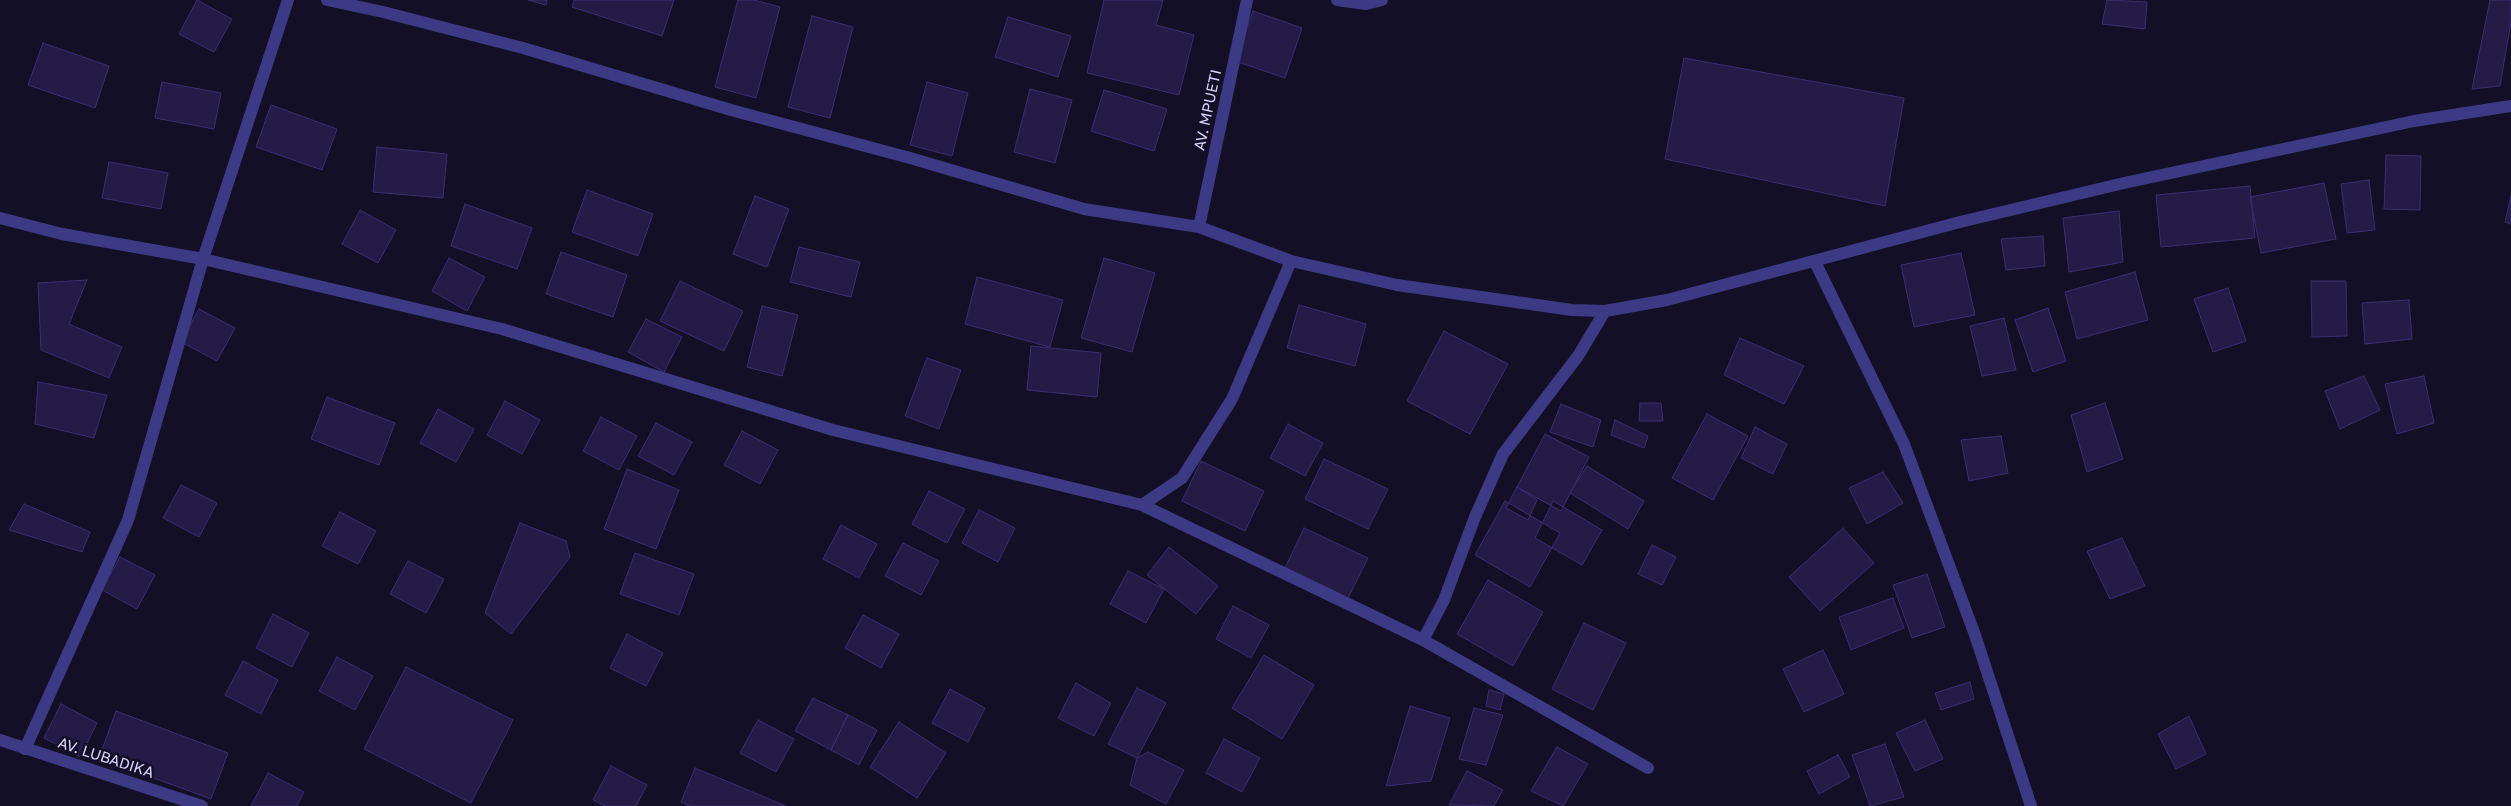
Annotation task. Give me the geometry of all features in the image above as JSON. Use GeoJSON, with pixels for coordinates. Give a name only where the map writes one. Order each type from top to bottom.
{"type":"FeatureCollection","features":[{"type":"Feature","properties":{"kind":"street"},"geometry":{"type":"LineString","coordinates":[[25,749],[128,520],[203,259],[288,0]]}},
{"type":"Feature","properties":{"kind":"street"},"geometry":{"type":"LineString","coordinates":[[327,0],[523,48],[731,110],[910,158],[1084,209],[1199,227],[1291,261],[1397,285],[1572,310],[1605,311],[1667,300],[1960,222],[2124,184],[2414,122],[2511,106]]}},
{"type":"Feature","properties":{"kind":"street","name":"AV. MPUETI"},"geometry":{"type":"LineString","coordinates":[[1199,227],[1247,0]]}},
{"type":"Feature","properties":{"kind":"street"},"geometry":{"type":"LineString","coordinates":[[1337,0],[1366,4],[1382,0]]}},
{"type":"Feature","properties":{"kind":"street"},"geometry":{"type":"LineString","coordinates":[[0,218],[62,234],[203,259],[502,328],[833,430],[1142,505],[1423,640],[1648,768]]}},
{"type":"Feature","properties":{"kind":"street"},"geometry":{"type":"LineString","coordinates":[[1142,505],[1182,478],[1232,399],[1291,261]]}},
{"type":"Feature","properties":{"kind":"street"},"geometry":{"type":"LineString","coordinates":[[1815,262],[1904,444],[1975,635],[2031,806]]}},
{"type":"Feature","properties":{"kind":"street"},"geometry":{"type":"LineString","coordinates":[[1423,640],[1444,600],[1475,517],[1503,454],[1578,356],[1605,311]]}},
{"type":"Feature","properties":{"kind":"street","name":"AV. LUBADIKA"},"geometry":{"type":"LineString","coordinates":[[0,740],[202,806]]}},
{"type":"Feature","properties":{"kind":"building"},"geometry":{"type":"Polygon","coordinates":[[[197,0],[232,19],[214,52],[179,34],[197,0]]]}},
{"type":"Feature","properties":{"kind":"building"},"geometry":{"type":"Polygon","coordinates":[[[528,0],[547,0],[546,5],[528,0]]]}},
{"type":"Feature","properties":{"kind":"building"},"geometry":{"type":"Polygon","coordinates":[[[574,0],[674,0],[662,36],[572,7],[574,0]]]}},
{"type":"Feature","properties":{"kind":"building"},"geometry":{"type":"Polygon","coordinates":[[[738,0],[754,0],[780,7],[756,98],[715,87],[738,0]]]}},
{"type":"Feature","properties":{"kind":"building"},"geometry":{"type":"Polygon","coordinates":[[[1104,0],[1163,0],[1156,25],[1194,35],[1179,95],[1087,73],[1104,0]]]}},
{"type":"Feature","properties":{"kind":"building"},"geometry":{"type":"Polygon","coordinates":[[[2107,0],[2147,2],[2145,29],[2102,24],[2107,0]]]}},
{"type":"Feature","properties":{"kind":"building"},"geometry":{"type":"Polygon","coordinates":[[[2490,0],[2511,0],[2511,22],[2500,86],[2472,89],[2490,0]]]}},
{"type":"Feature","properties":{"kind":"building"},"geometry":{"type":"Polygon","coordinates":[[[1253,11],[1302,28],[1285,78],[1235,61],[1253,11]]]}},
{"type":"Feature","properties":{"kind":"building"},"geometry":{"type":"Polygon","coordinates":[[[812,16],[853,27],[830,118],[788,107],[812,16]]]}},
{"type":"Feature","properties":{"kind":"building"},"geometry":{"type":"Polygon","coordinates":[[[1008,17],[1071,36],[1058,77],[995,57],[1008,17]]]}},
{"type":"Feature","properties":{"kind":"building"},"geometry":{"type":"Polygon","coordinates":[[[43,43],[109,66],[95,108],[28,85],[43,43]]]}},
{"type":"Feature","properties":{"kind":"building"},"geometry":{"type":"Polygon","coordinates":[[[1684,58],[1904,98],[1885,206],[1665,159],[1684,58]]]}},
{"type":"Feature","properties":{"kind":"building"},"geometry":{"type":"Polygon","coordinates":[[[162,82],[221,93],[214,129],[155,118],[162,82]]]}},
{"type":"Feature","properties":{"kind":"building"},"geometry":{"type":"Polygon","coordinates":[[[927,82],[968,93],[952,156],[910,145],[927,82]]]}},
{"type":"Feature","properties":{"kind":"building"},"geometry":{"type":"Polygon","coordinates":[[[1030,89],[1072,100],[1055,163],[1014,152],[1030,89]]]}},
{"type":"Feature","properties":{"kind":"building"},"geometry":{"type":"Polygon","coordinates":[[[1104,90],[1167,109],[1154,151],[1091,131],[1104,90]]]}},
{"type":"Feature","properties":{"kind":"building"},"geometry":{"type":"Polygon","coordinates":[[[271,105],[337,129],[322,170],[256,147],[271,105]]]}},
{"type":"Feature","properties":{"kind":"building"},"geometry":{"type":"Polygon","coordinates":[[[377,147],[447,154],[443,198],[373,192],[377,147]]]}},
{"type":"Feature","properties":{"kind":"building"},"geometry":{"type":"Polygon","coordinates":[[[2386,155],[2421,156],[2420,210],[2384,209],[2386,155]]]}},
{"type":"Feature","properties":{"kind":"building"},"geometry":{"type":"Polygon","coordinates":[[[109,162],[168,173],[161,209],[102,198],[109,162]]]}},
{"type":"Feature","properties":{"kind":"building"},"geometry":{"type":"Polygon","coordinates":[[[2369,180],[2375,230],[2347,233],[2341,184],[2369,180]]]}},
{"type":"Feature","properties":{"kind":"building"},"geometry":{"type":"Polygon","coordinates":[[[2324,183],[2336,239],[2261,253],[2250,197],[2324,183]]]}},
{"type":"Feature","properties":{"kind":"building"},"geometry":{"type":"Polygon","coordinates":[[[2250,186],[2255,238],[2161,247],[2156,195],[2250,186]]]}},
{"type":"Feature","properties":{"kind":"building"},"geometry":{"type":"Polygon","coordinates":[[[587,190],[653,214],[638,256],[572,232],[587,190]]]}},
{"type":"Feature","properties":{"kind":"building"},"geometry":{"type":"Polygon","coordinates":[[[755,196],[789,209],[767,267],[733,254],[755,196]]]}},
{"type":"Feature","properties":{"kind":"building"},"geometry":{"type":"Polygon","coordinates":[[[2511,196],[2511,224],[2505,222],[2511,196]]]}},
{"type":"Feature","properties":{"kind":"building"},"geometry":{"type":"Polygon","coordinates":[[[465,204],[532,228],[517,269],[451,246],[465,204]]]}},
{"type":"Feature","properties":{"kind":"building"},"geometry":{"type":"Polygon","coordinates":[[[360,210],[396,230],[378,263],[342,244],[360,210]]]}},
{"type":"Feature","properties":{"kind":"building"},"geometry":{"type":"Polygon","coordinates":[[[2119,211],[2123,262],[2069,272],[2063,218],[2119,211]]]}},
{"type":"Feature","properties":{"kind":"building"},"geometry":{"type":"Polygon","coordinates":[[[2043,236],[2045,266],[2006,270],[2001,239],[2043,236]]]}},
{"type":"Feature","properties":{"kind":"building"},"geometry":{"type":"Polygon","coordinates":[[[799,247],[860,262],[851,297],[790,282],[799,247]]]}},
{"type":"Feature","properties":{"kind":"building"},"geometry":{"type":"Polygon","coordinates":[[[561,252],[627,275],[613,317],[546,294],[561,252]]]}},
{"type":"Feature","properties":{"kind":"building"},"geometry":{"type":"Polygon","coordinates":[[[1961,253],[1975,315],[1914,327],[1901,265],[1961,253]]]}},
{"type":"Feature","properties":{"kind":"building"},"geometry":{"type":"Polygon","coordinates":[[[449,258],[485,277],[467,311],[432,291],[449,258]]]}},
{"type":"Feature","properties":{"kind":"building"},"geometry":{"type":"Polygon","coordinates":[[[1104,258],[1155,273],[1132,352],[1081,338],[1104,258]]]}},
{"type":"Feature","properties":{"kind":"building"},"geometry":{"type":"Polygon","coordinates":[[[2135,272],[2148,320],[2077,339],[2065,292],[2135,272]]]}},
{"type":"Feature","properties":{"kind":"building"},"geometry":{"type":"Polygon","coordinates":[[[977,277],[1063,300],[1050,347],[965,324],[977,277]]]}},
{"type":"Feature","properties":{"kind":"building"},"geometry":{"type":"Polygon","coordinates":[[[87,280],[69,324],[122,347],[109,378],[41,350],[38,283],[87,280]]]}},
{"type":"Feature","properties":{"kind":"building"},"geometry":{"type":"Polygon","coordinates":[[[680,281],[743,311],[724,351],[660,321],[680,281]]]}},
{"type":"Feature","properties":{"kind":"building"},"geometry":{"type":"Polygon","coordinates":[[[2311,281],[2346,281],[2347,336],[2312,337],[2311,281]]]}},
{"type":"Feature","properties":{"kind":"building"},"geometry":{"type":"Polygon","coordinates":[[[2228,288],[2246,341],[2213,352],[2194,299],[2228,288]]]}},
{"type":"Feature","properties":{"kind":"building"},"geometry":{"type":"Polygon","coordinates":[[[2409,300],[2412,339],[2365,344],[2362,303],[2409,300]]]}},
{"type":"Feature","properties":{"kind":"building"},"geometry":{"type":"Polygon","coordinates":[[[1299,305],[1366,324],[1355,366],[1287,348],[1299,305]]]}},
{"type":"Feature","properties":{"kind":"building"},"geometry":{"type":"Polygon","coordinates":[[[762,306],[798,315],[782,376],[747,367],[762,306]]]}},
{"type":"Feature","properties":{"kind":"building"},"geometry":{"type":"Polygon","coordinates":[[[2048,308],[2066,361],[2033,372],[2015,320],[2048,308]]]}},
{"type":"Feature","properties":{"kind":"building"},"geometry":{"type":"Polygon","coordinates":[[[199,309],[235,328],[217,361],[181,342],[199,309]]]}},
{"type":"Feature","properties":{"kind":"building"},"geometry":{"type":"Polygon","coordinates":[[[2004,318],[2016,370],[1982,376],[1970,326],[2004,318]]]}},
{"type":"Feature","properties":{"kind":"building"},"geometry":{"type":"Polygon","coordinates":[[[646,319],[682,337],[664,372],[628,352],[646,319]]]}},
{"type":"Feature","properties":{"kind":"building"},"geometry":{"type":"Polygon","coordinates":[[[1444,331],[1508,364],[1470,434],[1407,401],[1444,331]]]}},
{"type":"Feature","properties":{"kind":"building"},"geometry":{"type":"Polygon","coordinates":[[[1740,338],[1804,366],[1784,404],[1724,375],[1740,338]]]}},
{"type":"Feature","properties":{"kind":"building"},"geometry":{"type":"Polygon","coordinates":[[[1031,346],[1101,353],[1097,397],[1027,390],[1031,346]]]}},
{"type":"Feature","properties":{"kind":"building"},"geometry":{"type":"Polygon","coordinates":[[[927,358],[961,370],[939,429],[905,416],[927,358]]]}},
{"type":"Feature","properties":{"kind":"building"},"geometry":{"type":"Polygon","coordinates":[[[2364,376],[2380,410],[2340,429],[2325,391],[2364,376]]]}},
{"type":"Feature","properties":{"kind":"building"},"geometry":{"type":"Polygon","coordinates":[[[2424,376],[2434,423],[2397,434],[2385,384],[2424,376]]]}},
{"type":"Feature","properties":{"kind":"building"},"geometry":{"type":"Polygon","coordinates":[[[38,382],[107,395],[94,438],[35,424],[38,382]]]}},
{"type":"Feature","properties":{"kind":"building"},"geometry":{"type":"Polygon","coordinates":[[[327,397],[395,423],[379,465],[311,439],[327,397]]]}},
{"type":"Feature","properties":{"kind":"building"},"geometry":{"type":"Polygon","coordinates":[[[505,401],[540,420],[522,454],[487,435],[505,401]]]}},
{"type":"Feature","properties":{"kind":"building"},"geometry":{"type":"Polygon","coordinates":[[[1640,403],[1661,403],[1663,421],[1639,421],[1640,403]]]}},
{"type":"Feature","properties":{"kind":"building"},"geometry":{"type":"Polygon","coordinates":[[[2105,403],[2123,459],[2087,472],[2071,415],[2105,403]]]}},
{"type":"Feature","properties":{"kind":"building"},"geometry":{"type":"Polygon","coordinates":[[[1561,404],[1601,420],[1593,447],[1550,432],[1561,404]]]}},
{"type":"Feature","properties":{"kind":"building"},"geometry":{"type":"Polygon","coordinates":[[[438,409],[474,429],[456,462],[420,443],[438,409]]]}},
{"type":"Feature","properties":{"kind":"building"},"geometry":{"type":"Polygon","coordinates":[[[1707,414],[1748,436],[1713,500],[1672,478],[1707,414]]]}},
{"type":"Feature","properties":{"kind":"building"},"geometry":{"type":"Polygon","coordinates":[[[601,417],[637,436],[619,470],[583,451],[601,417]]]}},
{"type":"Feature","properties":{"kind":"building"},"geometry":{"type":"Polygon","coordinates":[[[1615,420],[1648,436],[1644,448],[1611,435],[1615,420]]]}},
{"type":"Feature","properties":{"kind":"building"},"geometry":{"type":"Polygon","coordinates":[[[656,423],[692,442],[674,475],[638,456],[656,423]]]}},
{"type":"Feature","properties":{"kind":"building"},"geometry":{"type":"Polygon","coordinates":[[[1288,424],[1323,443],[1305,476],[1270,458],[1288,424]]]}},
{"type":"Feature","properties":{"kind":"building"},"geometry":{"type":"Polygon","coordinates":[[[1755,427],[1787,444],[1773,474],[1741,458],[1755,427]]]}},
{"type":"Feature","properties":{"kind":"building"},"geometry":{"type":"Polygon","coordinates":[[[742,431],[778,450],[760,484],[724,465],[742,431]]]}},
{"type":"Feature","properties":{"kind":"building"},"geometry":{"type":"Polygon","coordinates":[[[1545,434],[1589,457],[1561,511],[1517,487],[1545,434]]]}},
{"type":"Feature","properties":{"kind":"building"},"geometry":{"type":"Polygon","coordinates":[[[2001,436],[2008,473],[1969,481],[1961,440],[2001,436]]]}},
{"type":"Feature","properties":{"kind":"building"},"geometry":{"type":"Polygon","coordinates":[[[1324,459],[1388,489],[1368,529],[1305,499],[1324,459]]]}},
{"type":"Feature","properties":{"kind":"building"},"geometry":{"type":"Polygon","coordinates":[[[1201,461],[1264,491],[1245,531],[1182,501],[1201,461]]]}},
{"type":"Feature","properties":{"kind":"building"},"geometry":{"type":"Polygon","coordinates":[[[1587,466],[1644,501],[1628,529],[1570,493],[1587,466]]]}},
{"type":"Feature","properties":{"kind":"building"},"geometry":{"type":"Polygon","coordinates":[[[627,469],[679,490],[656,549],[604,529],[627,469]]]}},
{"type":"Feature","properties":{"kind":"building"},"geometry":{"type":"Polygon","coordinates":[[[1883,472],[1903,503],[1867,524],[1849,488],[1883,472]]]}},
{"type":"Feature","properties":{"kind":"building"},"geometry":{"type":"Polygon","coordinates":[[[181,485],[217,503],[199,537],[163,518],[181,485]]]}},
{"type":"Feature","properties":{"kind":"building"},"geometry":{"type":"Polygon","coordinates":[[[1517,487],[1537,500],[1528,520],[1506,508],[1517,487]]]}},
{"type":"Feature","properties":{"kind":"building"},"geometry":{"type":"Polygon","coordinates":[[[929,491],[965,509],[947,543],[912,524],[929,491]]]}},
{"type":"Feature","properties":{"kind":"building"},"geometry":{"type":"Polygon","coordinates":[[[1505,501],[1560,533],[1530,587],[1475,555],[1505,501]]]}},
{"type":"Feature","properties":{"kind":"building"},"geometry":{"type":"Polygon","coordinates":[[[1553,501],[1602,530],[1582,565],[1535,538],[1553,501]]]}},
{"type":"Feature","properties":{"kind":"building"},"geometry":{"type":"Polygon","coordinates":[[[24,504],[90,532],[82,552],[9,530],[24,504]]]}},
{"type":"Feature","properties":{"kind":"building"},"geometry":{"type":"Polygon","coordinates":[[[979,510],[1015,528],[998,562],[962,543],[979,510]]]}},
{"type":"Feature","properties":{"kind":"building"},"geometry":{"type":"Polygon","coordinates":[[[340,512],[376,531],[358,564],[322,546],[340,512]]]}},
{"type":"Feature","properties":{"kind":"building"},"geometry":{"type":"Polygon","coordinates":[[[520,523],[566,541],[570,557],[511,634],[485,613],[520,523]]]}},
{"type":"Feature","properties":{"kind":"building"},"geometry":{"type":"Polygon","coordinates":[[[841,525],[877,544],[859,578],[823,559],[841,525]]]}},
{"type":"Feature","properties":{"kind":"building"},"geometry":{"type":"Polygon","coordinates":[[[1304,528],[1368,558],[1348,598],[1285,568],[1304,528]]]}},
{"type":"Feature","properties":{"kind":"building"},"geometry":{"type":"Polygon","coordinates":[[[1843,528],[1874,563],[1820,611],[1789,577],[1843,528]]]}},
{"type":"Feature","properties":{"kind":"building"},"geometry":{"type":"Polygon","coordinates":[[[2122,538],[2145,586],[2110,599],[2087,551],[2122,538]]]}},
{"type":"Feature","properties":{"kind":"building"},"geometry":{"type":"Polygon","coordinates":[[[903,543],[939,561],[921,595],[885,576],[903,543]]]}},
{"type":"Feature","properties":{"kind":"building"},"geometry":{"type":"Polygon","coordinates":[[[1652,545],[1676,557],[1662,585],[1638,574],[1652,545]]]}},
{"type":"Feature","properties":{"kind":"building"},"geometry":{"type":"Polygon","coordinates":[[[1169,547],[1218,586],[1196,614],[1147,575],[1169,547]]]}},
{"type":"Feature","properties":{"kind":"building"},"geometry":{"type":"Polygon","coordinates":[[[635,553],[694,574],[679,615],[620,594],[635,553]]]}},
{"type":"Feature","properties":{"kind":"building"},"geometry":{"type":"Polygon","coordinates":[[[120,557],[155,575],[137,609],[102,590],[120,557]]]}},
{"type":"Feature","properties":{"kind":"building"},"geometry":{"type":"Polygon","coordinates":[[[408,561],[444,579],[426,613],[390,594],[408,561]]]}},
{"type":"Feature","properties":{"kind":"building"},"geometry":{"type":"Polygon","coordinates":[[[1128,571],[1164,589],[1146,623],[1110,604],[1128,571]]]}},
{"type":"Feature","properties":{"kind":"building"},"geometry":{"type":"Polygon","coordinates":[[[1927,574],[1945,627],[1912,638],[1893,585],[1927,574]]]}},
{"type":"Feature","properties":{"kind":"building"},"geometry":{"type":"Polygon","coordinates":[[[1488,580],[1543,612],[1513,666],[1457,634],[1488,580]]]}},
{"type":"Feature","properties":{"kind":"building"},"geometry":{"type":"Polygon","coordinates":[[[1893,598],[1904,628],[1851,650],[1839,617],[1893,598]]]}},
{"type":"Feature","properties":{"kind":"building"},"geometry":{"type":"Polygon","coordinates":[[[1233,606],[1269,625],[1251,658],[1216,639],[1233,606]]]}},
{"type":"Feature","properties":{"kind":"building"},"geometry":{"type":"Polygon","coordinates":[[[273,614],[309,633],[292,667],[256,648],[273,614]]]}},
{"type":"Feature","properties":{"kind":"building"},"geometry":{"type":"Polygon","coordinates":[[[863,615],[899,634],[881,668],[845,648],[863,615]]]}},
{"type":"Feature","properties":{"kind":"building"},"geometry":{"type":"Polygon","coordinates":[[[1584,623],[1626,643],[1593,710],[1552,689],[1584,623]]]}},
{"type":"Feature","properties":{"kind":"building"},"geometry":{"type":"Polygon","coordinates":[[[627,634],[663,653],[646,686],[610,668],[627,634]]]}},
{"type":"Feature","properties":{"kind":"building"},"geometry":{"type":"Polygon","coordinates":[[[1823,650],[1844,694],[1804,712],[1783,669],[1823,650]]]}},
{"type":"Feature","properties":{"kind":"building"},"geometry":{"type":"Polygon","coordinates":[[[1264,655],[1314,685],[1282,739],[1232,708],[1264,655]]]}},
{"type":"Feature","properties":{"kind":"building"},"geometry":{"type":"Polygon","coordinates":[[[337,657],[373,676],[355,710],[319,691],[337,657]]]}},
{"type":"Feature","properties":{"kind":"building"},"geometry":{"type":"Polygon","coordinates":[[[243,661],[278,680],[261,714],[225,695],[243,661]]]}},
{"type":"Feature","properties":{"kind":"building"},"geometry":{"type":"Polygon","coordinates":[[[406,667],[513,720],[471,803],[364,749],[406,667]]]}},
{"type":"Feature","properties":{"kind":"building"},"geometry":{"type":"Polygon","coordinates":[[[1970,682],[1974,699],[1941,710],[1935,693],[1970,682]]]}},
{"type":"Feature","properties":{"kind":"building"},"geometry":{"type":"Polygon","coordinates":[[[1076,683],[1111,703],[1094,736],[1058,718],[1076,683]]]}},
{"type":"Feature","properties":{"kind":"building"},"geometry":{"type":"Polygon","coordinates":[[[1137,688],[1166,703],[1137,758],[1108,744],[1137,688]]]}},
{"type":"Feature","properties":{"kind":"building"},"geometry":{"type":"Polygon","coordinates":[[[950,689],[985,708],[968,742],[932,723],[950,689]]]}},
{"type":"Feature","properties":{"kind":"building"},"geometry":{"type":"Polygon","coordinates":[[[1489,690],[1504,694],[1500,710],[1486,706],[1489,690]]]}},
{"type":"Feature","properties":{"kind":"building"},"geometry":{"type":"Polygon","coordinates":[[[813,698],[848,715],[831,750],[795,731],[813,698]]]}},
{"type":"Feature","properties":{"kind":"building"},"geometry":{"type":"Polygon","coordinates":[[[61,704],[97,723],[80,757],[44,738],[61,704]]]}},
{"type":"Feature","properties":{"kind":"building"},"geometry":{"type":"Polygon","coordinates":[[[1410,706],[1450,718],[1431,781],[1386,786],[1410,706]]]}},
{"type":"Feature","properties":{"kind":"building"},"geometry":{"type":"Polygon","coordinates":[[[1474,708],[1503,715],[1486,765],[1459,759],[1474,708]]]}},
{"type":"Feature","properties":{"kind":"building"},"geometry":{"type":"Polygon","coordinates":[[[116,711],[228,753],[211,799],[99,758],[116,711]]]}},
{"type":"Feature","properties":{"kind":"building"},"geometry":{"type":"Polygon","coordinates":[[[848,715],[877,730],[859,765],[831,750],[848,715]]]}},
{"type":"Feature","properties":{"kind":"building"},"geometry":{"type":"Polygon","coordinates":[[[2189,716],[2206,754],[2176,769],[2158,734],[2189,716]]]}},
{"type":"Feature","properties":{"kind":"building"},"geometry":{"type":"Polygon","coordinates":[[[758,720],[794,739],[776,772],[740,753],[758,720]]]}},
{"type":"Feature","properties":{"kind":"building"},"geometry":{"type":"Polygon","coordinates":[[[1925,720],[1943,759],[1915,771],[1896,733],[1925,720]]]}},
{"type":"Feature","properties":{"kind":"building"},"geometry":{"type":"Polygon","coordinates":[[[899,722],[946,753],[917,798],[870,767],[899,722]]]}},
{"type":"Feature","properties":{"kind":"building"},"geometry":{"type":"Polygon","coordinates":[[[1224,739],[1260,758],[1242,792],[1206,773],[1224,739]]]}},
{"type":"Feature","properties":{"kind":"building"},"geometry":{"type":"Polygon","coordinates":[[[1885,744],[1904,797],[1870,806],[1852,755],[1885,744]]]}},
{"type":"Feature","properties":{"kind":"building"},"geometry":{"type":"Polygon","coordinates":[[[1557,747],[1588,764],[1563,806],[1531,791],[1557,747]]]}},
{"type":"Feature","properties":{"kind":"building"},"geometry":{"type":"Polygon","coordinates":[[[1148,752],[1184,770],[1166,804],[1130,785],[1137,758],[1148,752]]]}},
{"type":"Feature","properties":{"kind":"building"},"geometry":{"type":"Polygon","coordinates":[[[1838,755],[1850,777],[1819,794],[1807,771],[1838,755]]]}},
{"type":"Feature","properties":{"kind":"building"},"geometry":{"type":"Polygon","coordinates":[[[611,766],[647,785],[636,806],[605,806],[593,800],[611,766]]]}},
{"type":"Feature","properties":{"kind":"building"},"geometry":{"type":"Polygon","coordinates":[[[695,768],[786,806],[690,806],[681,802],[695,768]]]}},
{"type":"Feature","properties":{"kind":"building"},"geometry":{"type":"Polygon","coordinates":[[[1467,771],[1503,790],[1494,806],[1449,805],[1467,771]]]}},
{"type":"Feature","properties":{"kind":"building"},"geometry":{"type":"Polygon","coordinates":[[[268,773],[304,792],[297,806],[251,806],[268,773]]]}}]}
